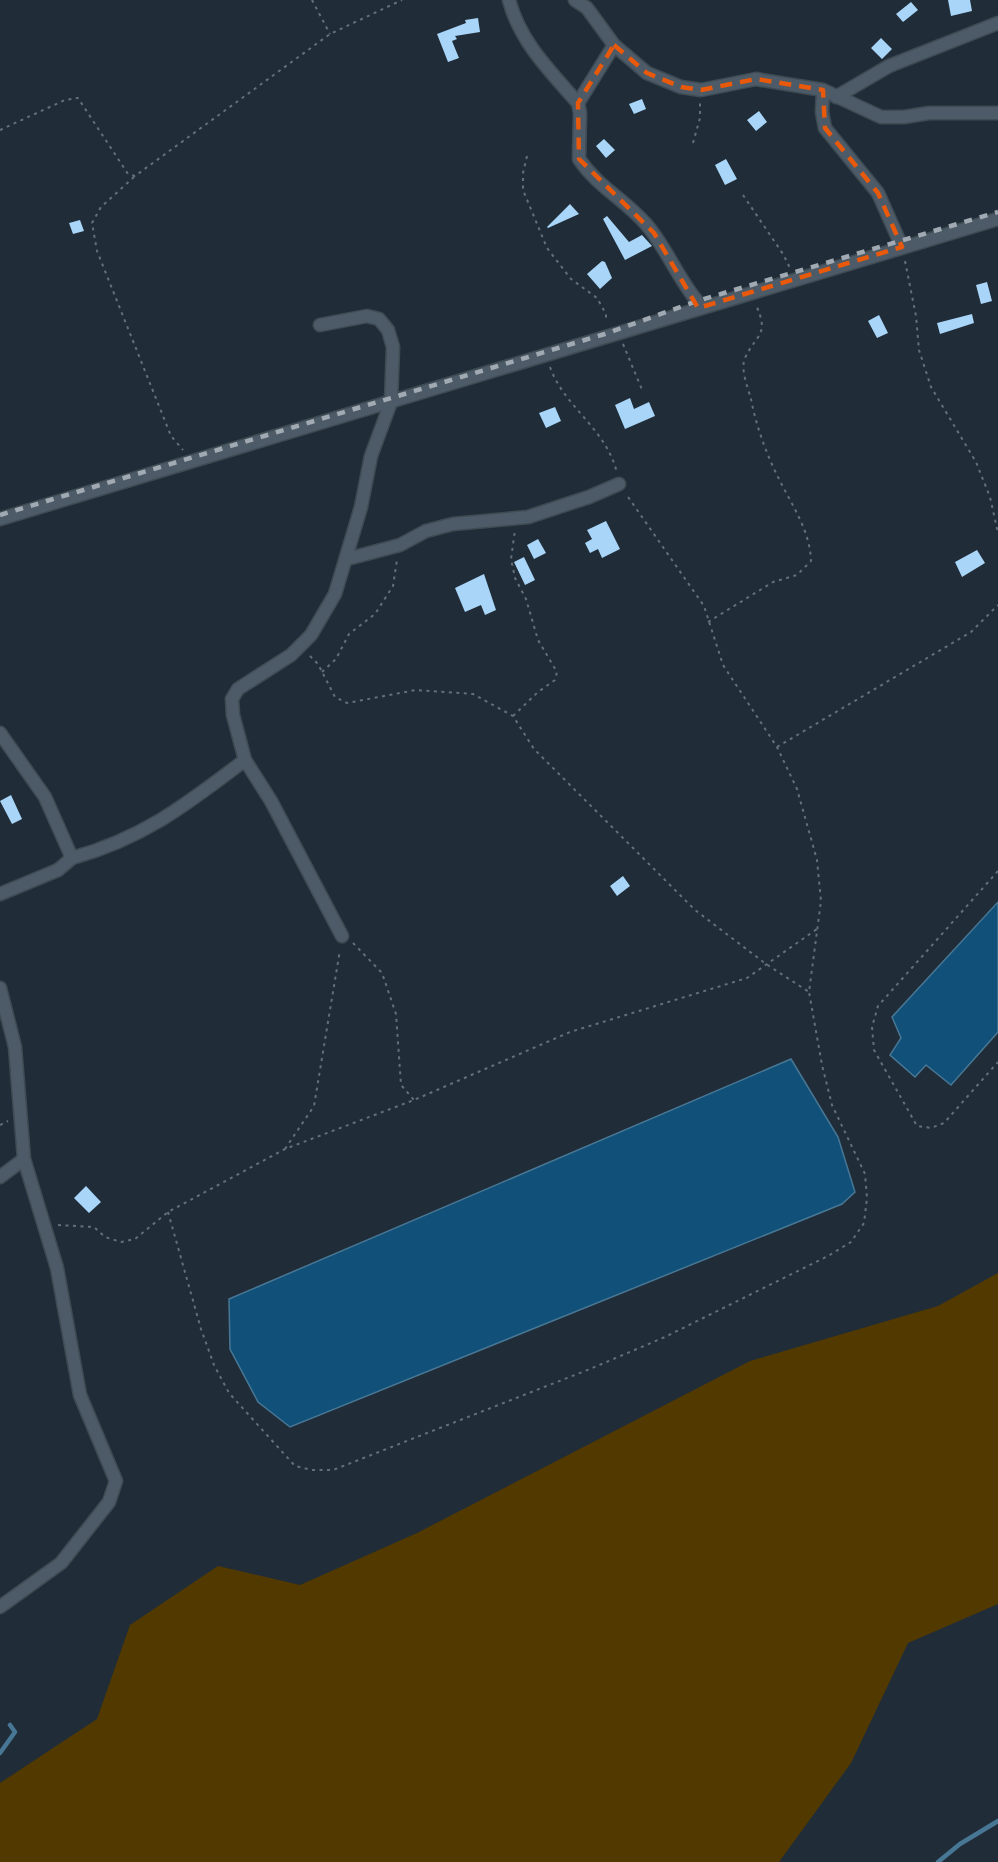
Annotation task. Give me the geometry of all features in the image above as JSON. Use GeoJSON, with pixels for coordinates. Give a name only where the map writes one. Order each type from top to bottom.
{"type":"FeatureCollection","features":[{"type":"Feature","properties":{"kind":"street"},"geometry":{"type":"LineString","coordinates":[[509,0],[517,24],[533,52],[578,103],[580,113],[579,159],[607,191],[644,222],[654,234],[697,302],[698,308]]}},
{"type":"Feature","properties":{"kind":"street"},"geometry":{"type":"LineString","coordinates":[[575,0],[587,8],[614,45],[647,73],[665,82],[701,90],[756,79],[823,90],[881,117],[904,117],[929,113],[998,113]]}},
{"type":"Feature","properties":{"kind":"street"},"geometry":{"type":"LineString","coordinates":[[836,97],[889,66],[998,23]]}},
{"type":"Feature","properties":{"kind":"street"},"geometry":{"type":"LineString","coordinates":[[578,103],[614,45]]}},
{"type":"Feature","properties":{"kind":"street"},"geometry":{"type":"LineString","coordinates":[[823,90],[822,112],[825,128],[878,193],[902,247]]}},
{"type":"Feature","properties":{"kind":"street"},"geometry":{"type":"LineString","coordinates":[[0,519],[998,219]]}},
{"type":"Feature","properties":{"kind":"street"},"geometry":{"type":"LineString","coordinates":[[320,326],[367,316],[379,320],[388,330],[393,346],[391,402],[371,456],[347,559],[336,594],[311,635],[279,664],[238,688],[232,699],[233,715],[245,760],[272,801],[342,936]]}},
{"type":"Feature","properties":{"kind":"street"},"geometry":{"type":"LineString","coordinates":[[347,559],[400,545],[426,531],[453,524],[517,520],[589,497],[619,484]]}},
{"type":"Feature","properties":{"kind":"street"},"geometry":{"type":"LineString","coordinates":[[0,733],[45,797],[72,858]]}},
{"type":"Feature","properties":{"kind":"street"},"geometry":{"type":"LineString","coordinates":[[0,894],[48,875],[72,858],[105,849],[147,830],[245,760]]}},
{"type":"Feature","properties":{"kind":"street"},"geometry":{"type":"LineString","coordinates":[[0,988],[15,1047],[24,1159],[57,1268],[76,1380],[87,1416],[116,1481],[110,1502],[61,1563],[0,1607]]}},
{"type":"Feature","properties":{"kind":"street"},"geometry":{"type":"LineString","coordinates":[[0,1177],[24,1159]]}},
{"type":"Feature","properties":{"kind":"path"},"geometry":{"type":"LineString","coordinates":[[312,0],[330,34]]}},
{"type":"Feature","properties":{"kind":"path"},"geometry":{"type":"LineString","coordinates":[[190,463],[171,436],[97,251],[92,224],[96,215],[101,207],[135,176],[330,34],[402,0]]}},
{"type":"Feature","properties":{"kind":"path"},"geometry":{"type":"LineString","coordinates":[[693,143],[700,118],[701,90]]}},
{"type":"Feature","properties":{"kind":"path"},"geometry":{"type":"LineString","coordinates":[[0,129],[65,100],[78,98],[128,174],[135,176]]}},
{"type":"Feature","properties":{"kind":"path"},"geometry":{"type":"LineString","coordinates":[[527,156],[522,173],[523,190],[529,206],[557,262],[572,279],[597,298],[606,314],[612,335],[643,392]]}},
{"type":"Feature","properties":{"kind":"path"},"geometry":{"type":"LineString","coordinates":[[743,195],[783,254],[794,279]]}},
{"type":"Feature","properties":{"kind":"path"},"geometry":{"type":"LineString","coordinates":[[902,247],[916,316],[919,350],[931,387],[976,462],[990,497],[998,533]]}},
{"type":"Feature","properties":{"kind":"path"},"geometry":{"type":"LineString","coordinates":[[168,1212],[201,1329],[214,1365],[230,1393],[295,1466],[312,1470],[333,1470],[508,1403],[665,1337],[828,1256],[851,1242],[864,1223],[867,1198],[865,1174],[832,1105],[822,1065],[809,992],[821,901],[817,860],[796,789],[777,747],[723,665],[708,622],[773,582],[796,575],[811,561],[810,544],[799,515],[770,459],[751,402],[744,368],[745,359],[760,338],[763,328],[750,293]]}},
{"type":"Feature","properties":{"kind":"path"},"geometry":{"type":"LineString","coordinates":[[513,716],[529,699],[555,680],[557,672],[538,640],[526,599],[515,578],[511,559],[517,520]]}},
{"type":"Feature","properties":{"kind":"path"},"geometry":{"type":"LineString","coordinates":[[322,672],[336,659],[349,634],[375,614],[393,586],[400,545]]}},
{"type":"Feature","properties":{"kind":"path"},"geometry":{"type":"LineString","coordinates":[[777,747],[971,632],[998,606]]}},
{"type":"Feature","properties":{"kind":"path"},"geometry":{"type":"LineString","coordinates":[[300,645],[318,664],[334,697],[347,703],[416,690],[473,694],[513,716],[534,749],[695,910],[766,964],[809,992]]}},
{"type":"Feature","properties":{"kind":"path"},"geometry":{"type":"LineString","coordinates":[[998,872],[878,1006],[872,1027],[874,1050],[917,1126],[931,1128],[945,1123],[998,1062]]}},
{"type":"Feature","properties":{"kind":"path"},"geometry":{"type":"LineString","coordinates":[[46,1227],[70,1224],[94,1227],[105,1237],[121,1242],[135,1239],[168,1212],[285,1149],[414,1100],[570,1032],[747,978],[818,928]]}},
{"type":"Feature","properties":{"kind":"path"},"geometry":{"type":"LineString","coordinates":[[285,1149],[314,1106],[342,936],[360,948],[382,973],[396,1014],[401,1085],[414,1100]]}},
{"type":"Feature","properties":{"kind":"highlighted area"},"geometry":{"type":"Polygon","coordinates":[[[614,45],[647,73],[681,87],[701,90],[756,79],[823,90],[825,128],[878,193],[902,247],[698,308],[654,233],[579,159],[578,103],[614,45]]]}},
{"type":"Feature","properties":{"kind":"shaded area"},"geometry":{"type":"Polygon","coordinates":[[[998,1273],[998,1604],[908,1643],[851,1763],[779,1862],[0,1862],[0,1783],[97,1719],[130,1625],[218,1566],[300,1585],[417,1533],[750,1361],[938,1306],[998,1273]]]}},
{"type":"Feature","properties":{"kind":"water"},"geometry":{"type":"Polygon","coordinates":[[[998,902],[998,1032],[951,1085],[926,1065],[915,1077],[890,1055],[901,1038],[892,1017],[998,902]]]}},
{"type":"Feature","properties":{"kind":"water"},"geometry":{"type":"Polygon","coordinates":[[[791,1059],[838,1137],[855,1192],[842,1204],[290,1427],[258,1402],[230,1349],[229,1299],[791,1059]]]}},
{"type":"Feature","properties":{"kind":"building"},"geometry":{"type":"Polygon","coordinates":[[[948,0],[970,0],[972,11],[951,16],[948,0]]]}},
{"type":"Feature","properties":{"kind":"building"},"geometry":{"type":"Polygon","coordinates":[[[911,2],[918,10],[903,22],[896,14],[911,2]]]}},
{"type":"Feature","properties":{"kind":"building"},"geometry":{"type":"Polygon","coordinates":[[[478,18],[480,32],[455,36],[457,39],[452,41],[459,58],[448,62],[437,34],[466,23],[465,20],[478,18]]]}},
{"type":"Feature","properties":{"kind":"building"},"geometry":{"type":"Polygon","coordinates":[[[881,38],[892,49],[882,59],[871,48],[881,38]]]}},
{"type":"Feature","properties":{"kind":"building"},"geometry":{"type":"Polygon","coordinates":[[[642,99],[646,109],[634,114],[629,104],[642,99]]]}},
{"type":"Feature","properties":{"kind":"building"},"geometry":{"type":"Polygon","coordinates":[[[759,111],[767,122],[756,131],[747,120],[759,111]]]}},
{"type":"Feature","properties":{"kind":"building"},"geometry":{"type":"Polygon","coordinates":[[[604,139],[615,150],[606,158],[596,146],[604,139]]]}},
{"type":"Feature","properties":{"kind":"building"},"geometry":{"type":"Polygon","coordinates":[[[726,159],[737,179],[725,185],[715,165],[726,159]]]}},
{"type":"Feature","properties":{"kind":"building"},"geometry":{"type":"Polygon","coordinates":[[[570,204],[579,214],[548,228],[547,227],[570,204]]]}},
{"type":"Feature","properties":{"kind":"building"},"geometry":{"type":"Polygon","coordinates":[[[607,216],[629,242],[642,235],[652,246],[625,260],[603,219],[607,216]]]}},
{"type":"Feature","properties":{"kind":"building"},"geometry":{"type":"Polygon","coordinates":[[[80,220],[84,231],[73,234],[69,223],[80,220]]]}},
{"type":"Feature","properties":{"kind":"building"},"geometry":{"type":"Polygon","coordinates":[[[602,261],[605,262],[612,278],[600,289],[587,274],[602,261]]]}},
{"type":"Feature","properties":{"kind":"building"},"geometry":{"type":"Polygon","coordinates":[[[987,282],[992,301],[981,304],[976,285],[987,282]]]}},
{"type":"Feature","properties":{"kind":"building"},"geometry":{"type":"Polygon","coordinates":[[[972,314],[974,323],[940,334],[937,323],[972,314]]]}},
{"type":"Feature","properties":{"kind":"building"},"geometry":{"type":"Polygon","coordinates":[[[879,315],[888,333],[877,338],[868,321],[879,315]]]}},
{"type":"Feature","properties":{"kind":"building"},"geometry":{"type":"Polygon","coordinates":[[[630,398],[634,409],[649,402],[655,416],[625,429],[615,405],[630,398]]]}},
{"type":"Feature","properties":{"kind":"building"},"geometry":{"type":"Polygon","coordinates":[[[555,407],[561,421],[546,428],[539,413],[555,407]]]}},
{"type":"Feature","properties":{"kind":"building"},"geometry":{"type":"Polygon","coordinates":[[[606,521],[620,549],[602,558],[598,549],[590,553],[585,543],[592,539],[587,530],[606,521]]]}},
{"type":"Feature","properties":{"kind":"building"},"geometry":{"type":"Polygon","coordinates":[[[538,539],[546,553],[534,559],[527,545],[538,539]]]}},
{"type":"Feature","properties":{"kind":"building"},"geometry":{"type":"Polygon","coordinates":[[[977,550],[985,563],[962,577],[955,562],[977,550]]]}},
{"type":"Feature","properties":{"kind":"building"},"geometry":{"type":"Polygon","coordinates":[[[524,557],[535,580],[525,585],[514,562],[524,557]]]}},
{"type":"Feature","properties":{"kind":"building"},"geometry":{"type":"Polygon","coordinates":[[[484,574],[496,610],[485,615],[481,605],[465,612],[455,588],[484,574]]]}},
{"type":"Feature","properties":{"kind":"building"},"geometry":{"type":"Polygon","coordinates":[[[11,795],[22,819],[12,824],[0,801],[11,795]]]}},
{"type":"Feature","properties":{"kind":"building"},"geometry":{"type":"Polygon","coordinates":[[[623,876],[630,886],[617,896],[610,886],[623,876]]]}},
{"type":"Feature","properties":{"kind":"building"},"geometry":{"type":"Polygon","coordinates":[[[86,1186],[101,1202],[89,1213],[74,1198],[86,1186]]]}},
{"type":"Feature","properties":{"kind":"waterway"},"geometry":{"type":"LineString","coordinates":[[0,1753],[15,1732],[10,1725]]}},
{"type":"Feature","properties":{"kind":"waterway"},"geometry":{"type":"LineString","coordinates":[[938,1862],[960,1844],[998,1821]]}},
{"type":"Feature","properties":{"kind":"railway"},"geometry":{"type":"LineString","coordinates":[[0,515],[605,334],[697,301],[998,212]]}}]}
